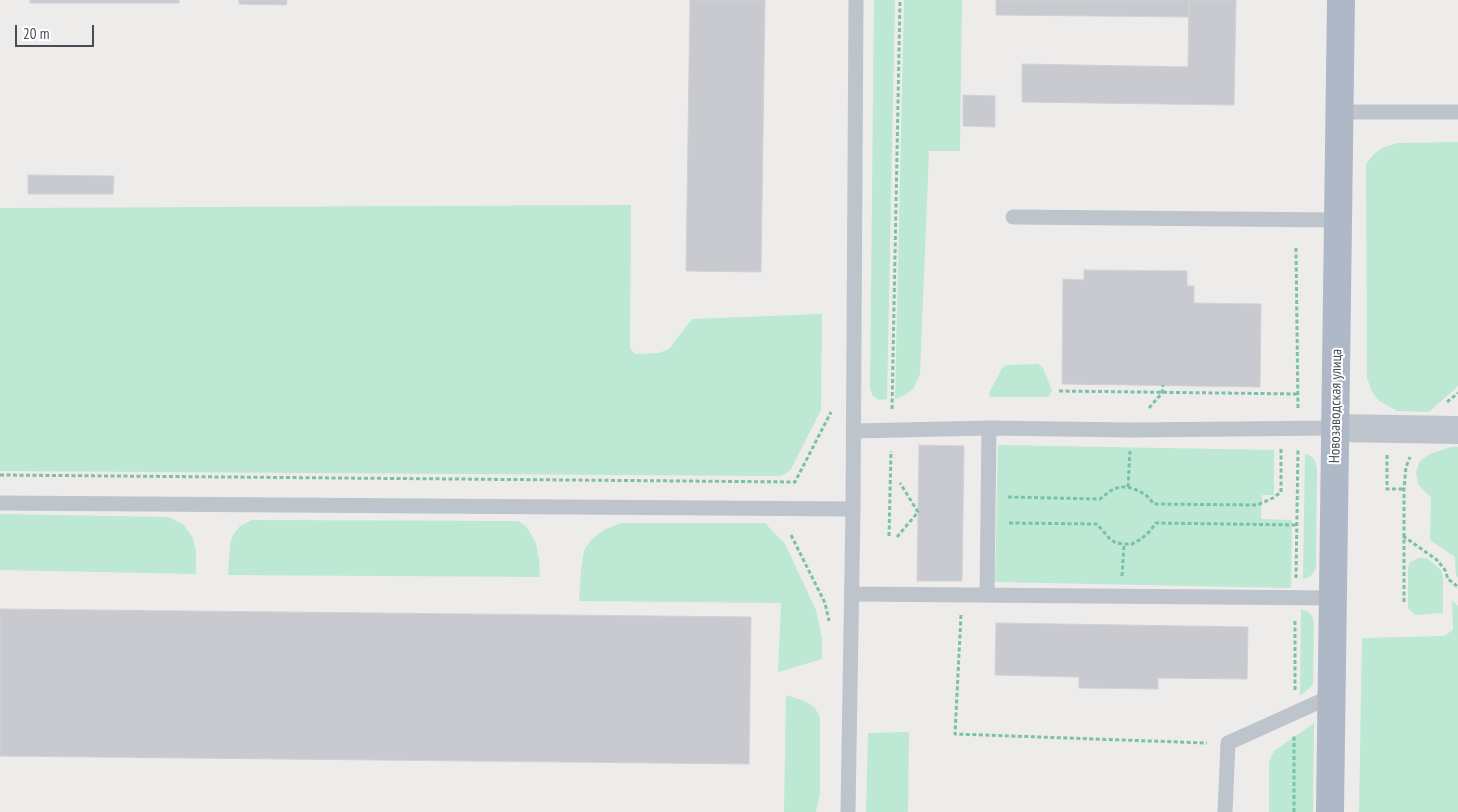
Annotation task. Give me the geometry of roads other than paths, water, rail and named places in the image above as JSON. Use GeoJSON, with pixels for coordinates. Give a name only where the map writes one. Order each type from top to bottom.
{"type":"FeatureCollection","features":[{"type":"Feature","properties":{"kind":"main road","name":"Новозаводская улица"},"geometry":{"type":"LineString","coordinates":[[1330,812],[1341,0]]}},
{"type":"Feature","properties":{"kind":"street"},"geometry":{"type":"LineString","coordinates":[[1335,428],[1458,430]]}},
{"type":"Feature","properties":{"kind":"lane"},"geometry":{"type":"LineString","coordinates":[[848,812],[854,431],[856,0]]}},
{"type":"Feature","properties":{"kind":"lane"},"geometry":{"type":"LineString","coordinates":[[1340,112],[1458,112]]}},
{"type":"Feature","properties":{"kind":"lane"},"geometry":{"type":"LineString","coordinates":[[1013,217],[1338,220]]}},
{"type":"Feature","properties":{"kind":"lane"},"geometry":{"type":"LineString","coordinates":[[854,431],[989,428],[1141,430],[1335,428]]}},
{"type":"Feature","properties":{"kind":"lane"},"geometry":{"type":"LineString","coordinates":[[987,595],[989,428]]}},
{"type":"Feature","properties":{"kind":"lane"},"geometry":{"type":"LineString","coordinates":[[0,503],[853,509]]}},
{"type":"Feature","properties":{"kind":"lane"},"geometry":{"type":"LineString","coordinates":[[852,594],[1333,598]]}},
{"type":"Feature","properties":{"kind":"lane"},"geometry":{"type":"LineString","coordinates":[[1225,812],[1228,744],[1332,696]]}}]}
